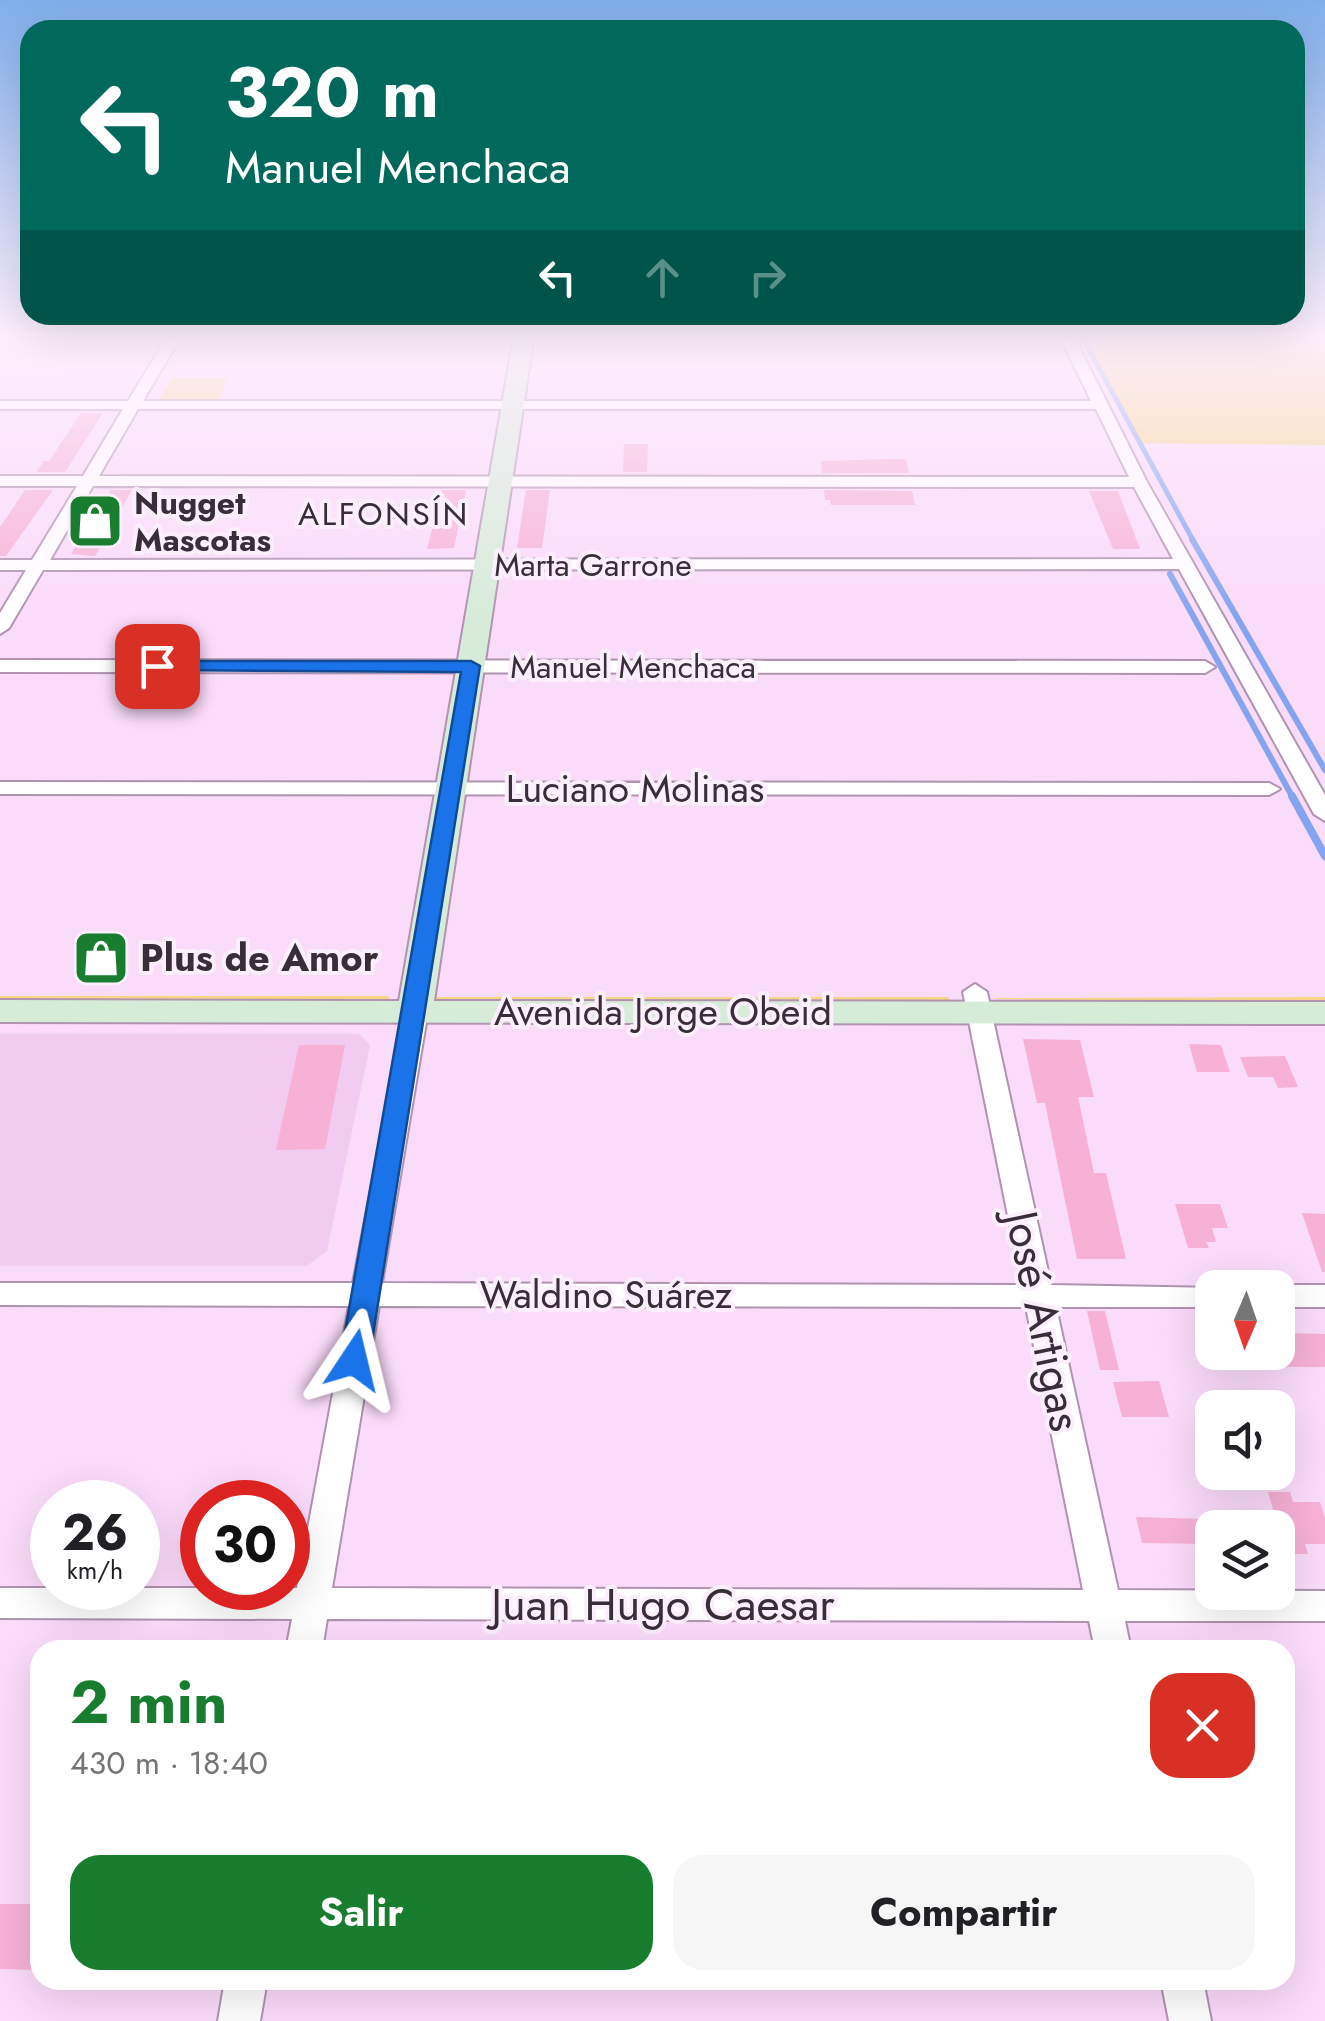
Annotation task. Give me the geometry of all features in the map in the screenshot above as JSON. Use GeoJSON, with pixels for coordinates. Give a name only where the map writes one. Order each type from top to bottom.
{"type":"FeatureCollection","features":[{"type":"Feature","properties":{"kind":"main road"},"geometry":{"type":"LineString","coordinates":[[417,1001],[509,429]]}},
{"type":"Feature","properties":{"kind":"main road","name":"Avenida Jorge Obeid"},"geometry":{"type":"LineString","coordinates":[[0,991],[417,1001],[978,1002],[1325,1013]]}},
{"type":"Feature","properties":{"kind":"main road","name":"Avenida Jorge Obeid"},"geometry":{"type":"LineString","coordinates":[[978,1002],[1325,992]]}},
{"type":"Feature","properties":{"kind":"main road","name":"Avenida Jorge Obeid"},"geometry":{"type":"LineString","coordinates":[[0,1010],[417,1001]]}},
{"type":"Feature","properties":{"kind":"street"},"geometry":{"type":"LineString","coordinates":[[0,628],[119,429]]}},
{"type":"Feature","properties":{"kind":"street"},"geometry":{"type":"LineString","coordinates":[[1111,429],[1325,814]]}},
{"type":"Feature","properties":{"kind":"street"},"geometry":{"type":"LineString","coordinates":[[0,482],[1139,482]]}},
{"type":"Feature","properties":{"kind":"street","name":"Marta Garrone"},"geometry":{"type":"LineString","coordinates":[[0,565],[1186,564]]}},
{"type":"Feature","properties":{"kind":"street","name":"Manuel Menchaca"},"geometry":{"type":"LineString","coordinates":[[0,666],[1205,668]]}},
{"type":"Feature","properties":{"kind":"street","name":"Luciano Molinas"},"geometry":{"type":"LineString","coordinates":[[0,788],[1269,789]]}},
{"type":"Feature","properties":{"kind":"street"},"geometry":{"type":"LineString","coordinates":[[306,1640],[417,1001]]}},
{"type":"Feature","properties":{"kind":"street","name":"José Artigas"},"geometry":{"type":"LineString","coordinates":[[978,1002],[1111,1640]]}},
{"type":"Feature","properties":{"kind":"street","name":"Waldino Suárez"},"geometry":{"type":"LineString","coordinates":[[0,1294],[1195,1296]]}},
{"type":"Feature","properties":{"kind":"street"},"geometry":{"type":"LineString","coordinates":[[1295,1296],[1325,1296]]}},
{"type":"Feature","properties":{"kind":"street","name":"Juan Hugo Caesar"},"geometry":{"type":"LineString","coordinates":[[0,1603],[1325,1606]]}},
{"type":"Feature","properties":{"kind":"street"},"geometry":{"type":"LineString","coordinates":[[239,2021],[244,1990]]}},
{"type":"Feature","properties":{"kind":"street"},"geometry":{"type":"LineString","coordinates":[[1184,1990],[1190,2021]]}},
{"type":"Feature","properties":{"kind":"shaded area"},"geometry":{"type":"Polygon","coordinates":[[[1134,429],[1325,429],[1325,445],[1141,443],[1134,429]]]}},
{"type":"Feature","properties":{"kind":"shaded area"},"geometry":{"type":"Polygon","coordinates":[[[0,996],[390,998],[389,1003],[0,1003],[0,996]]]}},
{"type":"Feature","properties":{"kind":"shaded area"},"geometry":{"type":"Polygon","coordinates":[[[436,997],[948,997],[951,1003],[434,1003],[436,997]]]}},
{"type":"Feature","properties":{"kind":"shaded area"},"geometry":{"type":"Polygon","coordinates":[[[1325,997],[1325,1005],[994,999],[997,998],[1325,997]]]}},
{"type":"Feature","properties":{"kind":"shaded area"},"geometry":{"type":"Polygon","coordinates":[[[0,1034],[359,1034],[370,1045],[327,1251],[307,1266],[0,1266],[0,1034]]]}},
{"type":"Feature","properties":{"kind":"building"},"geometry":{"type":"Polygon","coordinates":[[[70,429],[92,429],[65,472],[36,472],[44,461],[49,461],[70,429]]]}},
{"type":"Feature","properties":{"kind":"building"},"geometry":{"type":"Polygon","coordinates":[[[624,444],[648,444],[647,472],[623,472],[624,444]]]}},
{"type":"Feature","properties":{"kind":"building"},"geometry":{"type":"Polygon","coordinates":[[[906,459],[909,473],[822,473],[821,461],[906,459]]]}},
{"type":"Feature","properties":{"kind":"building"},"geometry":{"type":"Polygon","coordinates":[[[25,490],[53,490],[6,556],[0,556],[0,527],[25,490]]]}},
{"type":"Feature","properties":{"kind":"building"},"geometry":{"type":"Polygon","coordinates":[[[111,490],[132,490],[95,556],[71,554],[111,490]]]}},
{"type":"Feature","properties":{"kind":"building"},"geometry":{"type":"Polygon","coordinates":[[[442,490],[466,490],[454,548],[427,549],[442,490]]]}},
{"type":"Feature","properties":{"kind":"building"},"geometry":{"type":"Polygon","coordinates":[[[526,490],[550,490],[542,548],[517,548],[526,490]]]}},
{"type":"Feature","properties":{"kind":"building"},"geometry":{"type":"Polygon","coordinates":[[[824,490],[912,491],[915,505],[831,505],[830,500],[825,500],[824,490]]]}},
{"type":"Feature","properties":{"kind":"building"},"geometry":{"type":"Polygon","coordinates":[[[1089,491],[1118,491],[1140,549],[1113,549],[1089,491]]]}},
{"type":"Feature","properties":{"kind":"building"},"geometry":{"type":"Polygon","coordinates":[[[95,941],[121,942],[113,963],[85,963],[95,941]]]}},
{"type":"Feature","properties":{"kind":"building"},"geometry":{"type":"Polygon","coordinates":[[[1023,1039],[1080,1040],[1094,1097],[1078,1097],[1094,1173],[1106,1173],[1126,1259],[1077,1259],[1045,1103],[1037,1103],[1023,1039]]]}},
{"type":"Feature","properties":{"kind":"building"},"geometry":{"type":"Polygon","coordinates":[[[1189,1044],[1221,1045],[1230,1072],[1197,1072],[1189,1044]]]}},
{"type":"Feature","properties":{"kind":"building"},"geometry":{"type":"Polygon","coordinates":[[[299,1045],[345,1045],[325,1149],[276,1150],[299,1045]]]}},
{"type":"Feature","properties":{"kind":"building"},"geometry":{"type":"Polygon","coordinates":[[[1285,1056],[1298,1087],[1278,1088],[1273,1077],[1248,1077],[1240,1057],[1285,1056]]]}},
{"type":"Feature","properties":{"kind":"building"},"geometry":{"type":"Polygon","coordinates":[[[1175,1204],[1220,1204],[1228,1228],[1212,1228],[1216,1242],[1206,1242],[1209,1248],[1188,1248],[1175,1204]]]}},
{"type":"Feature","properties":{"kind":"building"},"geometry":{"type":"Polygon","coordinates":[[[1302,1213],[1325,1214],[1325,1272],[1322,1272],[1302,1213]]]}},
{"type":"Feature","properties":{"kind":"building"},"geometry":{"type":"Polygon","coordinates":[[[1087,1311],[1105,1311],[1119,1370],[1100,1370],[1087,1311]]]}},
{"type":"Feature","properties":{"kind":"building"},"geometry":{"type":"Polygon","coordinates":[[[1295,1333],[1325,1334],[1325,1367],[1295,1367],[1295,1333]]]}},
{"type":"Feature","properties":{"kind":"building"},"geometry":{"type":"Polygon","coordinates":[[[1159,1381],[1169,1417],[1122,1417],[1113,1382],[1159,1381]]]}},
{"type":"Feature","properties":{"kind":"building"},"geometry":{"type":"Polygon","coordinates":[[[1268,1492],[1290,1492],[1293,1502],[1320,1502],[1325,1518],[1325,1544],[1305,1544],[1308,1554],[1295,1554],[1295,1510],[1273,1510],[1268,1492]]]}},
{"type":"Feature","properties":{"kind":"building"},"geometry":{"type":"Polygon","coordinates":[[[1136,1517],[1195,1519],[1195,1544],[1142,1543],[1136,1517]]]}},
{"type":"Feature","properties":{"kind":"building"},"geometry":{"type":"Polygon","coordinates":[[[0,1904],[30,1904],[30,1970],[0,1969],[0,1904]]]}},
{"type":"Feature","properties":{"kind":"waterway"},"geometry":{"type":"LineString","coordinates":[[1132,429],[1194,542]]}},
{"type":"Feature","properties":{"kind":"waterway"},"geometry":{"type":"LineString","coordinates":[[1192,539],[1325,770]]}},
{"type":"Feature","properties":{"kind":"waterway"},"geometry":{"type":"LineString","coordinates":[[1170,574],[1293,798]]}},
{"type":"Feature","properties":{"kind":"waterway"},"geometry":{"type":"LineString","coordinates":[[1292,796],[1325,856]]}},
{"type":"Feature","properties":{"kind":"place","name":"Nugget Mascotas"},"geometry":{"type":"Point","coordinates":[95,521]}},
{"type":"Feature","properties":{"kind":"place","name":"Plus de Amor"},"geometry":{"type":"Point","coordinates":[101,958]}},
{"type":"Feature","properties":{"kind":"district","name":"ALFONSÍN"},"geometry":{"type":"Point","coordinates":[384,514]}},
{"type":"Feature","properties":{"kind":"route"},"geometry":{"type":"LineString","coordinates":[[157,666],[471,666],[354,1360]]}}]}
